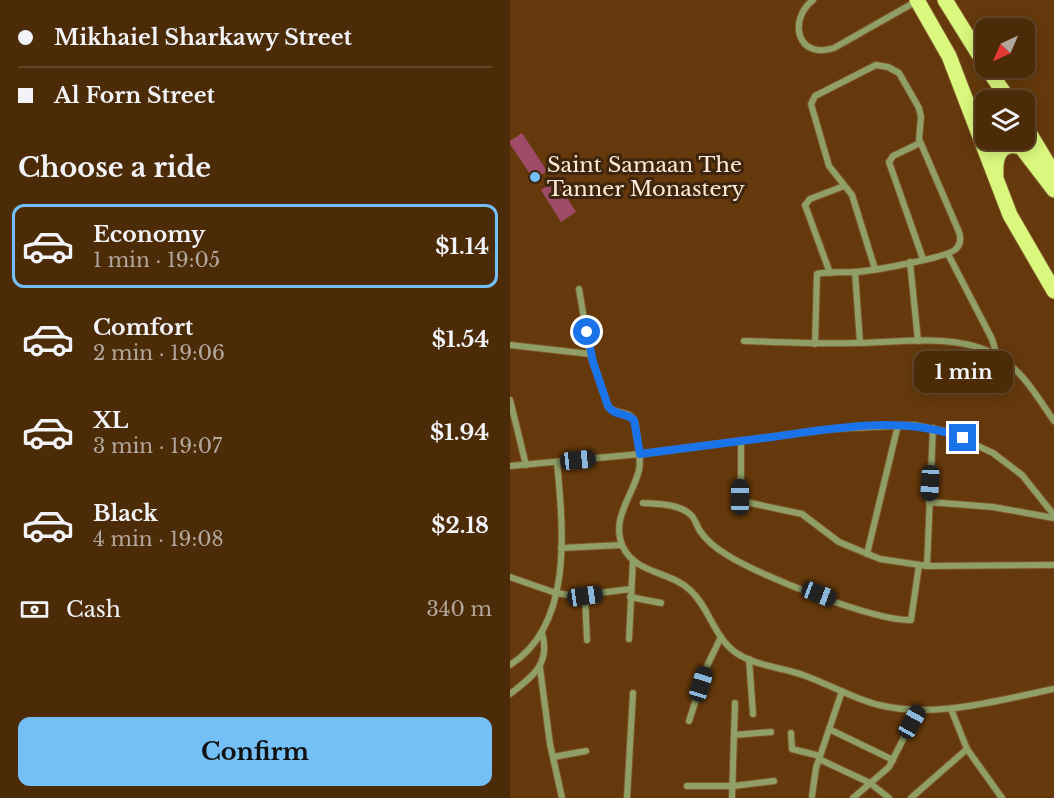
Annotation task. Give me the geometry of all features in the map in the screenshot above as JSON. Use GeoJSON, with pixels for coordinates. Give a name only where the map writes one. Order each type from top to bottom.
{"type":"FeatureCollection","features":[{"type":"Feature","properties":{"kind":"main road"},"geometry":{"type":"LineString","coordinates":[[945,0],[975,48]]}},
{"type":"Feature","properties":{"kind":"main road"},"geometry":{"type":"LineString","coordinates":[[917,1],[949,56],[996,184],[1020,234],[1054,291]]}},
{"type":"Feature","properties":{"kind":"main road"},"geometry":{"type":"LineString","coordinates":[[967,102],[975,113]]}},
{"type":"Feature","properties":{"kind":"main road"},"geometry":{"type":"LineString","coordinates":[[1035,142],[1054,174]]}},
{"type":"Feature","properties":{"kind":"main road"},"geometry":{"type":"LineString","coordinates":[[996,184],[995,163],[998,153],[1006,147],[1016,146],[1028,154],[1054,190]]}},
{"type":"Feature","properties":{"kind":"street"},"geometry":{"type":"LineString","coordinates":[[813,0],[802,12],[798,31],[804,42],[821,51],[834,48],[917,1]]}},
{"type":"Feature","properties":{"kind":"street"},"geometry":{"type":"LineString","coordinates":[[815,344],[815,277],[820,273],[875,269],[948,254],[958,248],[960,237],[920,143],[918,131],[921,117],[916,99],[903,78],[888,67],[876,65],[815,96],[812,107],[829,166],[854,201],[875,269]]}},
{"type":"Feature","properties":{"kind":"street"},"geometry":{"type":"LineString","coordinates":[[920,143],[893,156],[889,162],[923,259]]}},
{"type":"Feature","properties":{"kind":"street"},"geometry":{"type":"LineString","coordinates":[[830,273],[805,205],[810,199],[844,186]]}},
{"type":"Feature","properties":{"kind":"street"},"geometry":{"type":"LineString","coordinates":[[948,254],[992,339],[997,356]]}},
{"type":"Feature","properties":{"kind":"street"},"geometry":{"type":"LineString","coordinates":[[910,262],[918,341]]}},
{"type":"Feature","properties":{"kind":"street"},"geometry":{"type":"LineString","coordinates":[[855,272],[860,343]]}},
{"type":"Feature","properties":{"kind":"street"},"geometry":{"type":"LineString","coordinates":[[579,289],[590,354],[609,409],[634,420],[640,454],[639,470],[621,516],[622,545],[640,566],[677,579],[692,591],[709,613],[721,637],[734,652],[748,659],[804,675],[879,705],[918,710],[951,709],[1054,689]]}},
{"type":"Feature","properties":{"kind":"street"},"geometry":{"type":"LineString","coordinates":[[744,341],[815,344],[918,341],[964,345],[997,356],[1028,384],[1054,421]]}},
{"type":"Feature","properties":{"kind":"street"},"geometry":{"type":"LineString","coordinates":[[510,345],[590,354]]}},
{"type":"Feature","properties":{"kind":"street"},"geometry":{"type":"LineString","coordinates":[[510,400],[526,465]]}},
{"type":"Feature","properties":{"kind":"street"},"geometry":{"type":"LineString","coordinates":[[510,466],[640,454],[830,429],[898,425],[933,428],[963,438],[1008,464],[1035,489],[1054,517]]}},
{"type":"Feature","properties":{"kind":"street"},"geometry":{"type":"LineString","coordinates":[[867,554],[898,425]]}},
{"type":"Feature","properties":{"kind":"street"},"geometry":{"type":"LineString","coordinates":[[643,503],[667,505],[690,514],[699,530],[718,549],[754,568],[887,618],[911,620],[923,565],[933,428]]}},
{"type":"Feature","properties":{"kind":"street"},"geometry":{"type":"LineString","coordinates":[[741,441],[741,501],[802,514],[839,542],[867,554],[923,565],[1054,565]]}},
{"type":"Feature","properties":{"kind":"street"},"geometry":{"type":"LineString","coordinates":[[510,665],[531,647],[551,616],[561,548],[557,462]]}},
{"type":"Feature","properties":{"kind":"street"},"geometry":{"type":"LineString","coordinates":[[929,502],[993,507],[1054,517]]}},
{"type":"Feature","properties":{"kind":"street"},"geometry":{"type":"LineString","coordinates":[[561,548],[622,545]]}},
{"type":"Feature","properties":{"kind":"street"},"geometry":{"type":"LineString","coordinates":[[629,639],[633,560]]}},
{"type":"Feature","properties":{"kind":"street"},"geometry":{"type":"LineString","coordinates":[[510,577],[556,593],[585,596],[630,593],[661,603]]}},
{"type":"Feature","properties":{"kind":"street"},"geometry":{"type":"LineString","coordinates":[[585,596],[587,640]]}},
{"type":"Feature","properties":{"kind":"street"},"geometry":{"type":"LineString","coordinates":[[542,633],[545,651],[540,668],[552,757],[562,798]]}},
{"type":"Feature","properties":{"kind":"street"},"geometry":{"type":"LineString","coordinates":[[689,721],[706,666],[721,637]]}},
{"type":"Feature","properties":{"kind":"street"},"geometry":{"type":"LineString","coordinates":[[748,659],[753,714]]}},
{"type":"Feature","properties":{"kind":"street"},"geometry":{"type":"LineString","coordinates":[[510,694],[540,668]]}},
{"type":"Feature","properties":{"kind":"street"},"geometry":{"type":"LineString","coordinates":[[812,796],[819,757],[842,691]]}},
{"type":"Feature","properties":{"kind":"street"},"geometry":{"type":"LineString","coordinates":[[627,798],[633,693]]}},
{"type":"Feature","properties":{"kind":"street"},"geometry":{"type":"LineString","coordinates":[[732,798],[735,703]]}},
{"type":"Feature","properties":{"kind":"street"},"geometry":{"type":"LineString","coordinates":[[951,709],[968,749],[1002,798]]}},
{"type":"Feature","properties":{"kind":"street"},"geometry":{"type":"LineString","coordinates":[[853,798],[883,773],[894,760],[918,710]]}},
{"type":"Feature","properties":{"kind":"street"},"geometry":{"type":"LineString","coordinates":[[829,729],[894,760]]}},
{"type":"Feature","properties":{"kind":"street"},"geometry":{"type":"LineString","coordinates":[[734,735],[771,732]]}},
{"type":"Feature","properties":{"kind":"street"},"geometry":{"type":"LineString","coordinates":[[791,733],[792,749],[819,757],[870,783],[889,798]]}},
{"type":"Feature","properties":{"kind":"street"},"geometry":{"type":"LineString","coordinates":[[911,798],[968,749]]}},
{"type":"Feature","properties":{"kind":"street"},"geometry":{"type":"LineString","coordinates":[[552,757],[586,751]]}},
{"type":"Feature","properties":{"kind":"street"},"geometry":{"type":"LineString","coordinates":[[687,786],[732,786],[774,781]]}},
{"type":"Feature","properties":{"kind":"shaded area"},"geometry":{"type":"Polygon","coordinates":[[[522,133],[547,171],[534,180],[510,144],[510,141],[522,133]]]}},
{"type":"Feature","properties":{"kind":"shaded area"},"geometry":{"type":"Polygon","coordinates":[[[556,180],[576,212],[561,222],[541,190],[556,180]]]}},
{"type":"Feature","properties":{"kind":"place","name":"Saint Samaan The Tanner Monastery"},"geometry":{"type":"Point","coordinates":[535,177]}},
{"type":"Feature","properties":{"kind":"route"},"geometry":{"type":"LineString","coordinates":[[587,332],[590,354],[609,409],[630,416],[634,420],[640,454],[830,429],[898,425],[933,428],[963,438]]}}]}
